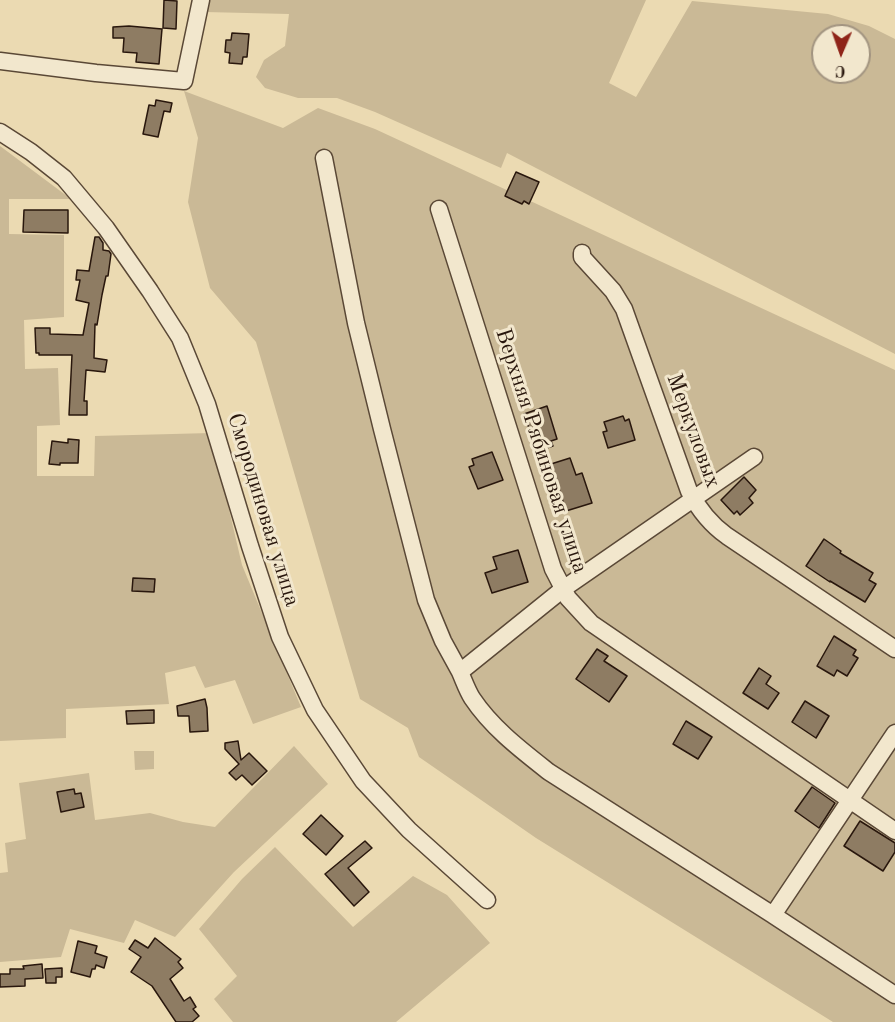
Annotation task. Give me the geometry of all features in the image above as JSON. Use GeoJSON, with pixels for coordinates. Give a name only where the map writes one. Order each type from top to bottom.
{"type":"FeatureCollection","features":[{"type":"Feature","properties":{"kind":"street"},"geometry":{"type":"LineString","coordinates":[[0,61],[184,81],[201,0]]}},
{"type":"Feature","properties":{"kind":"street","name":"Смородиновая улица"},"geometry":{"type":"LineString","coordinates":[[0,132],[31,152],[64,178],[106,228],[180,338],[207,404],[280,638],[315,710],[363,781],[409,830],[487,900]]}},
{"type":"Feature","properties":{"kind":"street"},"geometry":{"type":"LineString","coordinates":[[324,158],[356,323],[426,600],[470,696],[487,718],[524,753],[549,772],[895,995]]}},
{"type":"Feature","properties":{"kind":"street","name":"Верхняя Рябиновая улица"},"geometry":{"type":"LineString","coordinates":[[439,209],[553,569],[568,598],[591,623],[895,831]]}},
{"type":"Feature","properties":{"kind":"street","name":"Меркуловых"},"geometry":{"type":"LineString","coordinates":[[582,253],[582,257],[613,291],[624,309],[688,491],[709,521],[722,533],[895,649]]}},
{"type":"Feature","properties":{"kind":"street"},"geometry":{"type":"LineString","coordinates":[[460,672],[563,590],[754,457]]}},
{"type":"Feature","properties":{"kind":"street"},"geometry":{"type":"LineString","coordinates":[[773,915],[895,733]]}},
{"type":"Feature","properties":{"kind":"shaded area"},"geometry":{"type":"Polygon","coordinates":[[[208,0],[646,0],[609,83],[636,97],[692,1],[828,14],[862,24],[811,24],[811,84],[871,84],[871,27],[895,39],[895,354],[507,153],[501,168],[375,112],[337,98],[298,98],[265,88],[256,77],[264,60],[285,46],[289,14],[205,12],[208,0]]]}},
{"type":"Feature","properties":{"kind":"shaded area"},"geometry":{"type":"Polygon","coordinates":[[[184,91],[283,128],[318,108],[375,129],[895,370],[895,1022],[833,1022],[536,838],[419,757],[408,728],[360,699],[256,342],[210,288],[188,202],[198,138],[184,91]]]}},
{"type":"Feature","properties":{"kind":"shaded area"},"geometry":{"type":"Polygon","coordinates":[[[0,146],[71,199],[9,199],[9,234],[64,235],[64,317],[24,320],[25,369],[58,368],[60,425],[37,426],[37,476],[94,476],[95,436],[211,433],[242,565],[301,707],[253,724],[235,680],[205,688],[195,666],[165,673],[169,704],[66,709],[66,738],[0,741],[0,146]]]}},
{"type":"Feature","properties":{"kind":"shaded area"},"geometry":{"type":"Polygon","coordinates":[[[294,746],[328,784],[234,872],[175,937],[135,920],[124,943],[70,929],[61,957],[0,962],[0,873],[8,872],[5,843],[26,839],[19,783],[89,773],[95,820],[150,813],[183,822],[215,827],[294,746]]]}},
{"type":"Feature","properties":{"kind":"shaded area"},"geometry":{"type":"Polygon","coordinates":[[[134,751],[154,751],[154,769],[135,770],[134,751]]]}},
{"type":"Feature","properties":{"kind":"shaded area"},"geometry":{"type":"Polygon","coordinates":[[[275,847],[353,927],[413,876],[447,895],[490,943],[396,1022],[233,1022],[214,999],[237,976],[199,929],[242,879],[275,847]]]}},
{"type":"Feature","properties":{"kind":"building"},"geometry":{"type":"Polygon","coordinates":[[[164,0],[177,1],[176,29],[163,28],[164,0]]]}},
{"type":"Feature","properties":{"kind":"building"},"geometry":{"type":"Polygon","coordinates":[[[113,27],[162,29],[159,64],[136,62],[137,53],[123,52],[124,38],[113,38],[113,27]]]}},
{"type":"Feature","properties":{"kind":"building"},"geometry":{"type":"Polygon","coordinates":[[[232,33],[249,34],[247,57],[243,57],[242,64],[229,63],[230,53],[225,52],[226,40],[231,40],[232,33]]]}},
{"type":"Feature","properties":{"kind":"building"},"geometry":{"type":"Polygon","coordinates":[[[156,100],[172,103],[170,112],[164,111],[158,137],[143,134],[149,105],[155,106],[156,100]]]}},
{"type":"Feature","properties":{"kind":"building"},"geometry":{"type":"Polygon","coordinates":[[[516,172],[539,182],[529,204],[524,201],[522,204],[505,196],[516,172]]]}},
{"type":"Feature","properties":{"kind":"building"},"geometry":{"type":"Polygon","coordinates":[[[24,210],[68,210],[68,233],[23,232],[24,210]]]}},
{"type":"Feature","properties":{"kind":"building"},"geometry":{"type":"Polygon","coordinates":[[[95,237],[99,237],[103,243],[103,250],[111,254],[97,325],[95,324],[94,358],[107,360],[105,372],[86,370],[84,401],[87,401],[87,415],[69,415],[72,355],[39,355],[36,353],[35,328],[50,328],[50,334],[83,335],[89,303],[76,300],[80,280],[76,280],[77,270],[89,271],[95,237]]]}},
{"type":"Feature","properties":{"kind":"building"},"geometry":{"type":"Polygon","coordinates":[[[547,406],[557,439],[551,441],[553,446],[537,451],[524,414],[547,406]]]}},
{"type":"Feature","properties":{"kind":"building"},"geometry":{"type":"Polygon","coordinates":[[[623,416],[625,421],[629,419],[635,440],[608,448],[603,432],[607,431],[604,422],[623,416]]]}},
{"type":"Feature","properties":{"kind":"building"},"geometry":{"type":"Polygon","coordinates":[[[68,439],[79,440],[78,463],[49,464],[52,441],[68,443],[68,439]]]}},
{"type":"Feature","properties":{"kind":"building"},"geometry":{"type":"Polygon","coordinates":[[[492,452],[503,480],[478,489],[469,467],[474,465],[472,459],[492,452]]]}},
{"type":"Feature","properties":{"kind":"building"},"geometry":{"type":"Polygon","coordinates":[[[570,458],[576,475],[582,473],[592,503],[566,511],[551,464],[570,458]]]}},
{"type":"Feature","properties":{"kind":"building"},"geometry":{"type":"Polygon","coordinates":[[[744,477],[756,490],[749,498],[753,503],[740,515],[737,511],[734,514],[721,500],[744,477]]]}},
{"type":"Feature","properties":{"kind":"building"},"geometry":{"type":"Polygon","coordinates":[[[824,539],[841,551],[840,553],[873,573],[869,580],[876,584],[865,602],[806,566],[824,539]]]}},
{"type":"Feature","properties":{"kind":"building"},"geometry":{"type":"Polygon","coordinates":[[[518,550],[528,582],[492,593],[485,573],[497,569],[493,557],[518,550]]]}},
{"type":"Feature","properties":{"kind":"building"},"geometry":{"type":"Polygon","coordinates":[[[133,578],[155,579],[154,592],[132,591],[133,578]]]}},
{"type":"Feature","properties":{"kind":"building"},"geometry":{"type":"Polygon","coordinates":[[[834,636],[856,650],[853,655],[858,658],[847,676],[837,670],[834,676],[817,666],[834,636]]]}},
{"type":"Feature","properties":{"kind":"building"},"geometry":{"type":"Polygon","coordinates":[[[597,649],[608,656],[604,661],[627,676],[609,702],[576,679],[597,649]]]}},
{"type":"Feature","properties":{"kind":"building"},"geometry":{"type":"Polygon","coordinates":[[[759,668],[771,676],[766,684],[779,693],[768,709],[743,693],[759,668]]]}},
{"type":"Feature","properties":{"kind":"building"},"geometry":{"type":"Polygon","coordinates":[[[205,699],[208,731],[190,732],[189,716],[178,716],[177,706],[205,699]]]}},
{"type":"Feature","properties":{"kind":"building"},"geometry":{"type":"Polygon","coordinates":[[[805,701],[829,716],[816,738],[792,722],[805,701]]]}},
{"type":"Feature","properties":{"kind":"building"},"geometry":{"type":"Polygon","coordinates":[[[154,710],[154,723],[127,724],[126,711],[154,710]]]}},
{"type":"Feature","properties":{"kind":"building"},"geometry":{"type":"Polygon","coordinates":[[[686,721],[712,737],[698,759],[673,744],[686,721]]]}},
{"type":"Feature","properties":{"kind":"building"},"geometry":{"type":"Polygon","coordinates":[[[238,741],[241,760],[249,753],[267,771],[252,785],[242,775],[236,780],[229,773],[239,764],[225,749],[225,743],[238,741]]]}},
{"type":"Feature","properties":{"kind":"building"},"geometry":{"type":"Polygon","coordinates":[[[812,787],[835,803],[819,828],[795,811],[812,787]]]}},
{"type":"Feature","properties":{"kind":"building"},"geometry":{"type":"Polygon","coordinates":[[[74,789],[75,794],[81,793],[84,807],[61,812],[57,792],[74,789]]]}},
{"type":"Feature","properties":{"kind":"building"},"geometry":{"type":"Polygon","coordinates":[[[321,815],[343,836],[326,855],[303,834],[321,815]]]}},
{"type":"Feature","properties":{"kind":"building"},"geometry":{"type":"Polygon","coordinates":[[[860,821],[895,843],[895,852],[883,871],[844,846],[860,821]]]}},
{"type":"Feature","properties":{"kind":"building"},"geometry":{"type":"Polygon","coordinates":[[[365,841],[372,848],[348,868],[369,892],[354,906],[325,874],[365,841]]]}},
{"type":"Feature","properties":{"kind":"building"},"geometry":{"type":"Polygon","coordinates":[[[155,938],[181,959],[178,962],[183,968],[170,979],[184,1001],[190,997],[196,1007],[193,1009],[199,1016],[192,1022],[176,1022],[152,986],[131,972],[141,957],[129,949],[135,940],[148,948],[155,938]]]}},
{"type":"Feature","properties":{"kind":"building"},"geometry":{"type":"Polygon","coordinates":[[[78,941],[97,946],[95,953],[107,957],[104,968],[96,965],[90,977],[71,972],[78,941]]]}},
{"type":"Feature","properties":{"kind":"building"},"geometry":{"type":"Polygon","coordinates":[[[42,964],[43,978],[25,979],[25,986],[0,987],[0,974],[10,974],[10,969],[24,969],[23,966],[42,964]]]}},
{"type":"Feature","properties":{"kind":"building"},"geometry":{"type":"Polygon","coordinates":[[[62,968],[62,977],[56,977],[56,983],[46,983],[45,969],[62,968]]]}}]}
